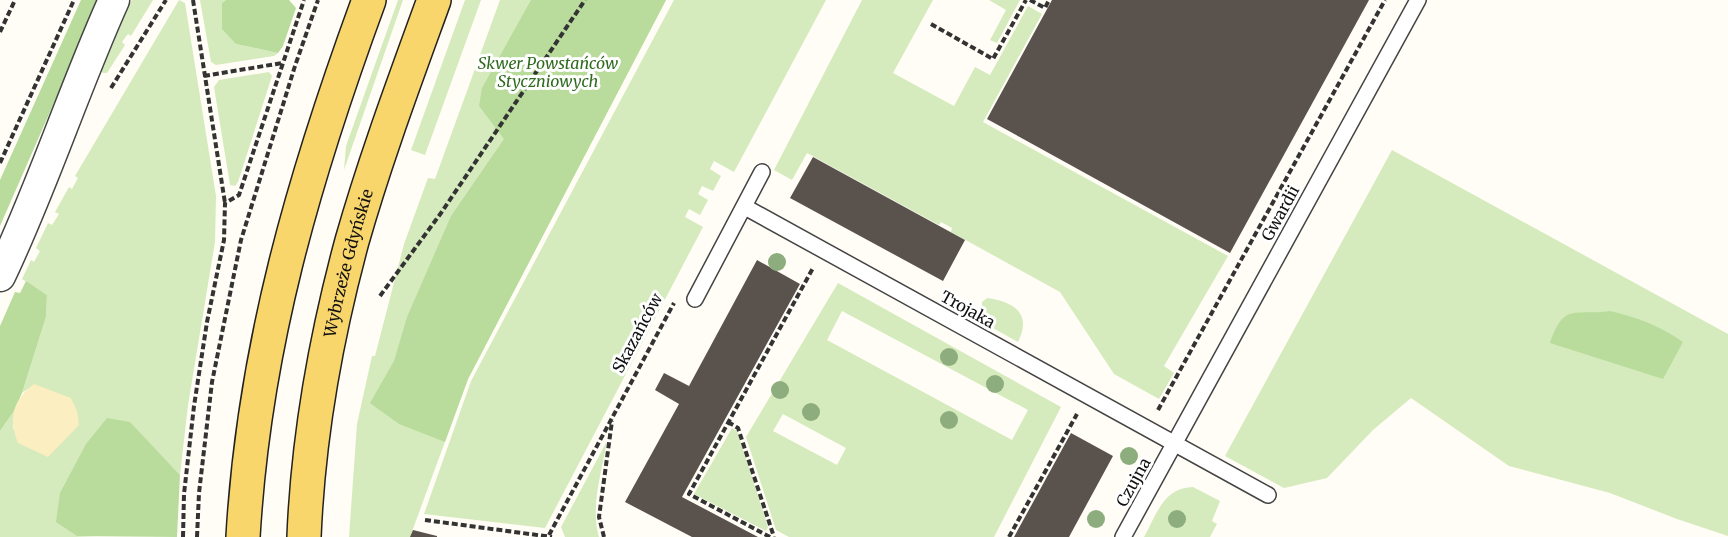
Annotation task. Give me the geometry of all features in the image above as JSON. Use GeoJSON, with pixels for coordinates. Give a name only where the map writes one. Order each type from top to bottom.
{"type":"FeatureCollection","features":[{"type":"Feature","properties":{"kind":"main road"},"geometry":{"type":"LineString","coordinates":[[243,537],[256,403],[277,295],[317,151],[369,0]]}},
{"type":"Feature","properties":{"kind":"main road","name":"Wybrzeże Gdyńskie"},"geometry":{"type":"LineString","coordinates":[[304,537],[321,378],[341,288],[374,171],[434,0]]}},
{"type":"Feature","properties":{"kind":"street"},"geometry":{"type":"LineString","coordinates":[[0,276],[23,228],[86,63],[114,0]]}},
{"type":"Feature","properties":{"kind":"lane","name":"Gwardii"},"geometry":{"type":"LineString","coordinates":[[1174,444],[1418,0]]}},
{"type":"Feature","properties":{"kind":"lane"},"geometry":{"type":"LineString","coordinates":[[695,299],[762,172]]}},
{"type":"Feature","properties":{"kind":"lane","name":"Trojaka"},"geometry":{"type":"LineString","coordinates":[[745,207],[1268,495]]}},
{"type":"Feature","properties":{"kind":"lane","name":"Czujna"},"geometry":{"type":"LineString","coordinates":[[1123,537],[1174,444]]}},
{"type":"Feature","properties":{"kind":"path"},"geometry":{"type":"LineString","coordinates":[[0,32],[15,0]]}},
{"type":"Feature","properties":{"kind":"path"},"geometry":{"type":"LineString","coordinates":[[0,163],[74,0]]}},
{"type":"Feature","properties":{"kind":"path"},"geometry":{"type":"LineString","coordinates":[[183,537],[184,494],[194,406],[207,322],[224,240],[225,203],[193,0]]}},
{"type":"Feature","properties":{"kind":"path"},"geometry":{"type":"LineString","coordinates":[[225,203],[239,195],[304,0]]}},
{"type":"Feature","properties":{"kind":"path"},"geometry":{"type":"LineString","coordinates":[[197,537],[199,493],[212,382],[241,240],[318,0]]}},
{"type":"Feature","properties":{"kind":"path"},"geometry":{"type":"LineString","coordinates":[[380,296],[441,213],[585,0]]}},
{"type":"Feature","properties":{"kind":"path"},"geometry":{"type":"LineString","coordinates":[[931,24],[993,59],[1028,0],[1045,8],[1049,0]]}},
{"type":"Feature","properties":{"kind":"path"},"geometry":{"type":"LineString","coordinates":[[1158,411],[1385,0]]}},
{"type":"Feature","properties":{"kind":"path"},"geometry":{"type":"LineString","coordinates":[[204,76],[282,63]]}},
{"type":"Feature","properties":{"kind":"path"},"geometry":{"type":"LineString","coordinates":[[772,537],[689,494],[815,265]]}},
{"type":"Feature","properties":{"kind":"path","name":"Skazańców"},"geometry":{"type":"LineString","coordinates":[[551,536],[680,291],[695,299]]}},
{"type":"Feature","properties":{"kind":"path"},"geometry":{"type":"LineString","coordinates":[[1009,537],[1079,411]]}},
{"type":"Feature","properties":{"kind":"path"},"geometry":{"type":"LineString","coordinates":[[604,537],[599,517],[612,417]]}},
{"type":"Feature","properties":{"kind":"path"},"geometry":{"type":"LineString","coordinates":[[728,422],[738,428],[772,537]]}},
{"type":"Feature","properties":{"kind":"path"},"geometry":{"type":"LineString","coordinates":[[424,520],[551,536]]}},
{"type":"Feature","properties":{"kind":"green space"},"geometry":{"type":"Polygon","coordinates":[[[81,0],[99,0],[0,226],[0,180],[81,0]]]}},
{"type":"Feature","properties":{"kind":"green space"},"geometry":{"type":"Polygon","coordinates":[[[132,0],[153,0],[131,36],[128,34],[122,42],[125,45],[107,73],[103,73],[98,69],[127,11],[123,8],[132,0]]]}},
{"type":"Feature","properties":{"kind":"green space"},"geometry":{"type":"Polygon","coordinates":[[[179,0],[185,3],[216,196],[215,242],[188,405],[180,475],[130,423],[77,536],[97,537],[0,537],[0,431],[14,411],[13,430],[35,384],[22,393],[46,317],[47,295],[22,279],[31,260],[34,262],[40,251],[36,248],[48,223],[52,225],[59,214],[55,212],[69,187],[72,189],[78,178],[75,176],[179,0]]]}},
{"type":"Feature","properties":{"kind":"green space"},"geometry":{"type":"Polygon","coordinates":[[[200,0],[226,0],[222,3],[236,44],[278,53],[274,56],[216,65],[211,62],[200,0]]]}},
{"type":"Feature","properties":{"kind":"green space"},"geometry":{"type":"Polygon","coordinates":[[[226,0],[289,0],[296,8],[283,46],[278,53],[236,44],[222,29],[222,3],[226,0]]]}},
{"type":"Feature","properties":{"kind":"green space"},"geometry":{"type":"Polygon","coordinates":[[[398,0],[403,0],[344,170],[346,146],[398,0]]]}},
{"type":"Feature","properties":{"kind":"green space"},"geometry":{"type":"Polygon","coordinates":[[[465,0],[481,0],[425,155],[411,150],[465,0]]]}},
{"type":"Feature","properties":{"kind":"green space","name":"Skwer Powstańców Styczniowych"},"geometry":{"type":"Polygon","coordinates":[[[500,0],[666,0],[468,379],[410,537],[349,537],[357,424],[372,356],[375,356],[404,244],[428,178],[435,179],[500,0]]]}},
{"type":"Feature","properties":{"kind":"green space","name":"Skwer Powstańców Styczniowych"},"geometry":{"type":"Polygon","coordinates":[[[531,0],[666,0],[468,379],[445,442],[399,424],[370,403],[394,361],[407,317],[451,216],[504,139],[479,106],[482,88],[531,0]]]}},
{"type":"Feature","properties":{"kind":"green space"},"geometry":{"type":"Polygon","coordinates":[[[674,0],[826,0],[734,172],[714,161],[710,169],[721,176],[713,191],[702,186],[698,194],[708,200],[700,215],[689,209],[685,217],[703,227],[545,528],[424,514],[471,381],[674,0]]]}},
{"type":"Feature","properties":{"kind":"green space"},"geometry":{"type":"Polygon","coordinates":[[[862,0],[933,0],[893,73],[954,106],[975,67],[990,75],[1028,6],[1042,14],[983,122],[1228,256],[1164,366],[1174,373],[1159,399],[1114,374],[1060,292],[951,232],[952,228],[941,222],[939,225],[807,153],[792,180],[774,170],[862,0]]]}},
{"type":"Feature","properties":{"kind":"green space"},"geometry":{"type":"Polygon","coordinates":[[[989,0],[1020,0],[997,43],[990,40],[1006,10],[989,0]]]}},
{"type":"Feature","properties":{"kind":"green space"},"geometry":{"type":"Polygon","coordinates":[[[269,72],[272,76],[238,182],[235,186],[230,185],[214,87],[219,80],[269,72]]]}},
{"type":"Feature","properties":{"kind":"green space"},"geometry":{"type":"Polygon","coordinates":[[[1392,150],[1728,334],[1728,536],[1610,493],[1509,466],[1411,398],[1373,430],[1327,478],[1284,488],[1225,456],[1392,150]]]}},
{"type":"Feature","properties":{"kind":"green space"},"geometry":{"type":"Polygon","coordinates":[[[26,281],[47,295],[46,317],[22,393],[14,411],[0,431],[0,326],[15,292],[20,293],[26,281]]]}},
{"type":"Feature","properties":{"kind":"green space"},"geometry":{"type":"Polygon","coordinates":[[[838,283],[1061,407],[994,537],[789,537],[776,530],[746,437],[838,283]],[[842,311],[827,340],[1012,440],[1028,410],[842,311]],[[783,414],[773,431],[837,465],[846,448],[783,414]]]}},
{"type":"Feature","properties":{"kind":"green space"},"geometry":{"type":"Polygon","coordinates":[[[987,298],[1006,303],[1018,311],[1023,324],[1018,342],[982,322],[982,302],[987,298]]]}},
{"type":"Feature","properties":{"kind":"green space"},"geometry":{"type":"Polygon","coordinates":[[[1610,311],[1648,323],[1683,342],[1663,379],[1550,343],[1560,321],[1566,316],[1572,313],[1610,311]]]}},
{"type":"Feature","properties":{"kind":"green space"},"geometry":{"type":"Polygon","coordinates":[[[107,418],[130,422],[180,475],[177,537],[77,536],[56,522],[60,493],[86,444],[107,418]]]}},
{"type":"Feature","properties":{"kind":"green space"},"geometry":{"type":"Polygon","coordinates":[[[732,428],[737,431],[768,527],[766,531],[694,494],[732,428]]]}},
{"type":"Feature","properties":{"kind":"green space"},"geometry":{"type":"Polygon","coordinates":[[[607,441],[596,501],[599,537],[565,537],[561,527],[607,441]]]}},
{"type":"Feature","properties":{"kind":"green space"},"geometry":{"type":"Polygon","coordinates":[[[1193,487],[1220,501],[1212,521],[1217,524],[1210,537],[1144,537],[1157,511],[1168,497],[1183,488],[1193,487]]]}},
{"type":"Feature","properties":{"kind":"sand"},"geometry":{"type":"Polygon","coordinates":[[[34,384],[71,398],[77,411],[79,425],[48,457],[18,443],[13,425],[17,403],[34,384]]]}},
{"type":"Feature","properties":{"kind":"building"},"geometry":{"type":"Polygon","coordinates":[[[1052,0],[1369,0],[1230,253],[987,119],[1052,0]]]}},
{"type":"Feature","properties":{"kind":"building"},"geometry":{"type":"Polygon","coordinates":[[[813,157],[965,240],[943,281],[790,198],[813,157]]]}},
{"type":"Feature","properties":{"kind":"building"},"geometry":{"type":"Polygon","coordinates":[[[757,260],[800,284],[682,497],[758,537],[692,537],[625,502],[679,404],[655,390],[664,373],[689,386],[757,260]]]}},
{"type":"Feature","properties":{"kind":"building"},"geometry":{"type":"Polygon","coordinates":[[[1071,433],[1113,456],[1069,537],[1014,537],[1071,433]]]}},
{"type":"Feature","properties":{"kind":"building"},"geometry":{"type":"Polygon","coordinates":[[[413,530],[437,536],[437,537],[410,537],[413,530]]]}}]}
